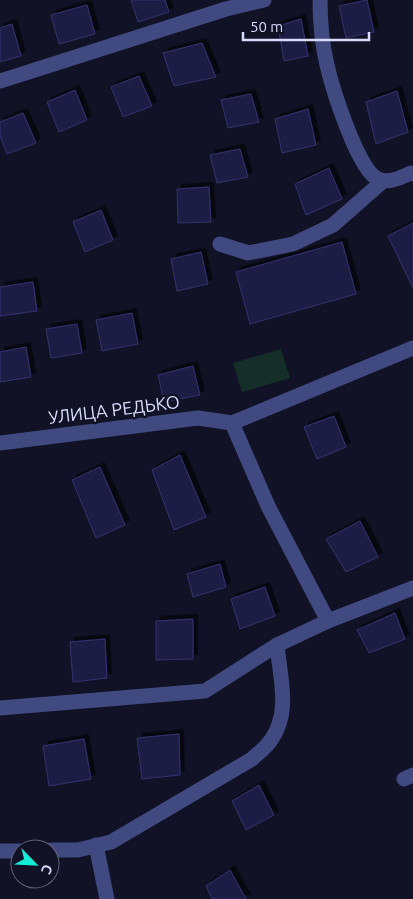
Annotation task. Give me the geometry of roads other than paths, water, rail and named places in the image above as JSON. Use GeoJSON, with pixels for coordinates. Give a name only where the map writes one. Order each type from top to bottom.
{"type":"FeatureCollection","features":[{"type":"Feature","properties":{"kind":"street"},"geometry":{"type":"LineString","coordinates":[[0,81],[226,9],[264,0]]}},
{"type":"Feature","properties":{"kind":"street"},"geometry":{"type":"LineString","coordinates":[[320,0],[320,21],[326,65],[339,108],[362,160],[376,178],[383,181],[393,181],[412,171]]}},
{"type":"Feature","properties":{"kind":"street"},"geometry":{"type":"LineString","coordinates":[[220,244],[248,253],[293,244],[333,226],[383,181]]}},
{"type":"Feature","properties":{"kind":"street"},"geometry":{"type":"LineString","coordinates":[[328,621],[268,506],[232,423],[413,348]]}},
{"type":"Feature","properties":{"kind":"street","name":"УЛИЦА РЕДЬКО"},"geometry":{"type":"LineString","coordinates":[[0,443],[198,418],[232,423]]}},
{"type":"Feature","properties":{"kind":"street"},"geometry":{"type":"LineString","coordinates":[[0,708],[204,691],[277,645],[328,621],[413,588]]}},
{"type":"Feature","properties":{"kind":"street"},"geometry":{"type":"LineString","coordinates":[[60,850],[78,850],[111,842],[252,760],[270,742],[280,725],[284,709],[277,645]]}},
{"type":"Feature","properties":{"kind":"street"},"geometry":{"type":"LineString","coordinates":[[96,845],[107,899]]}}]}
